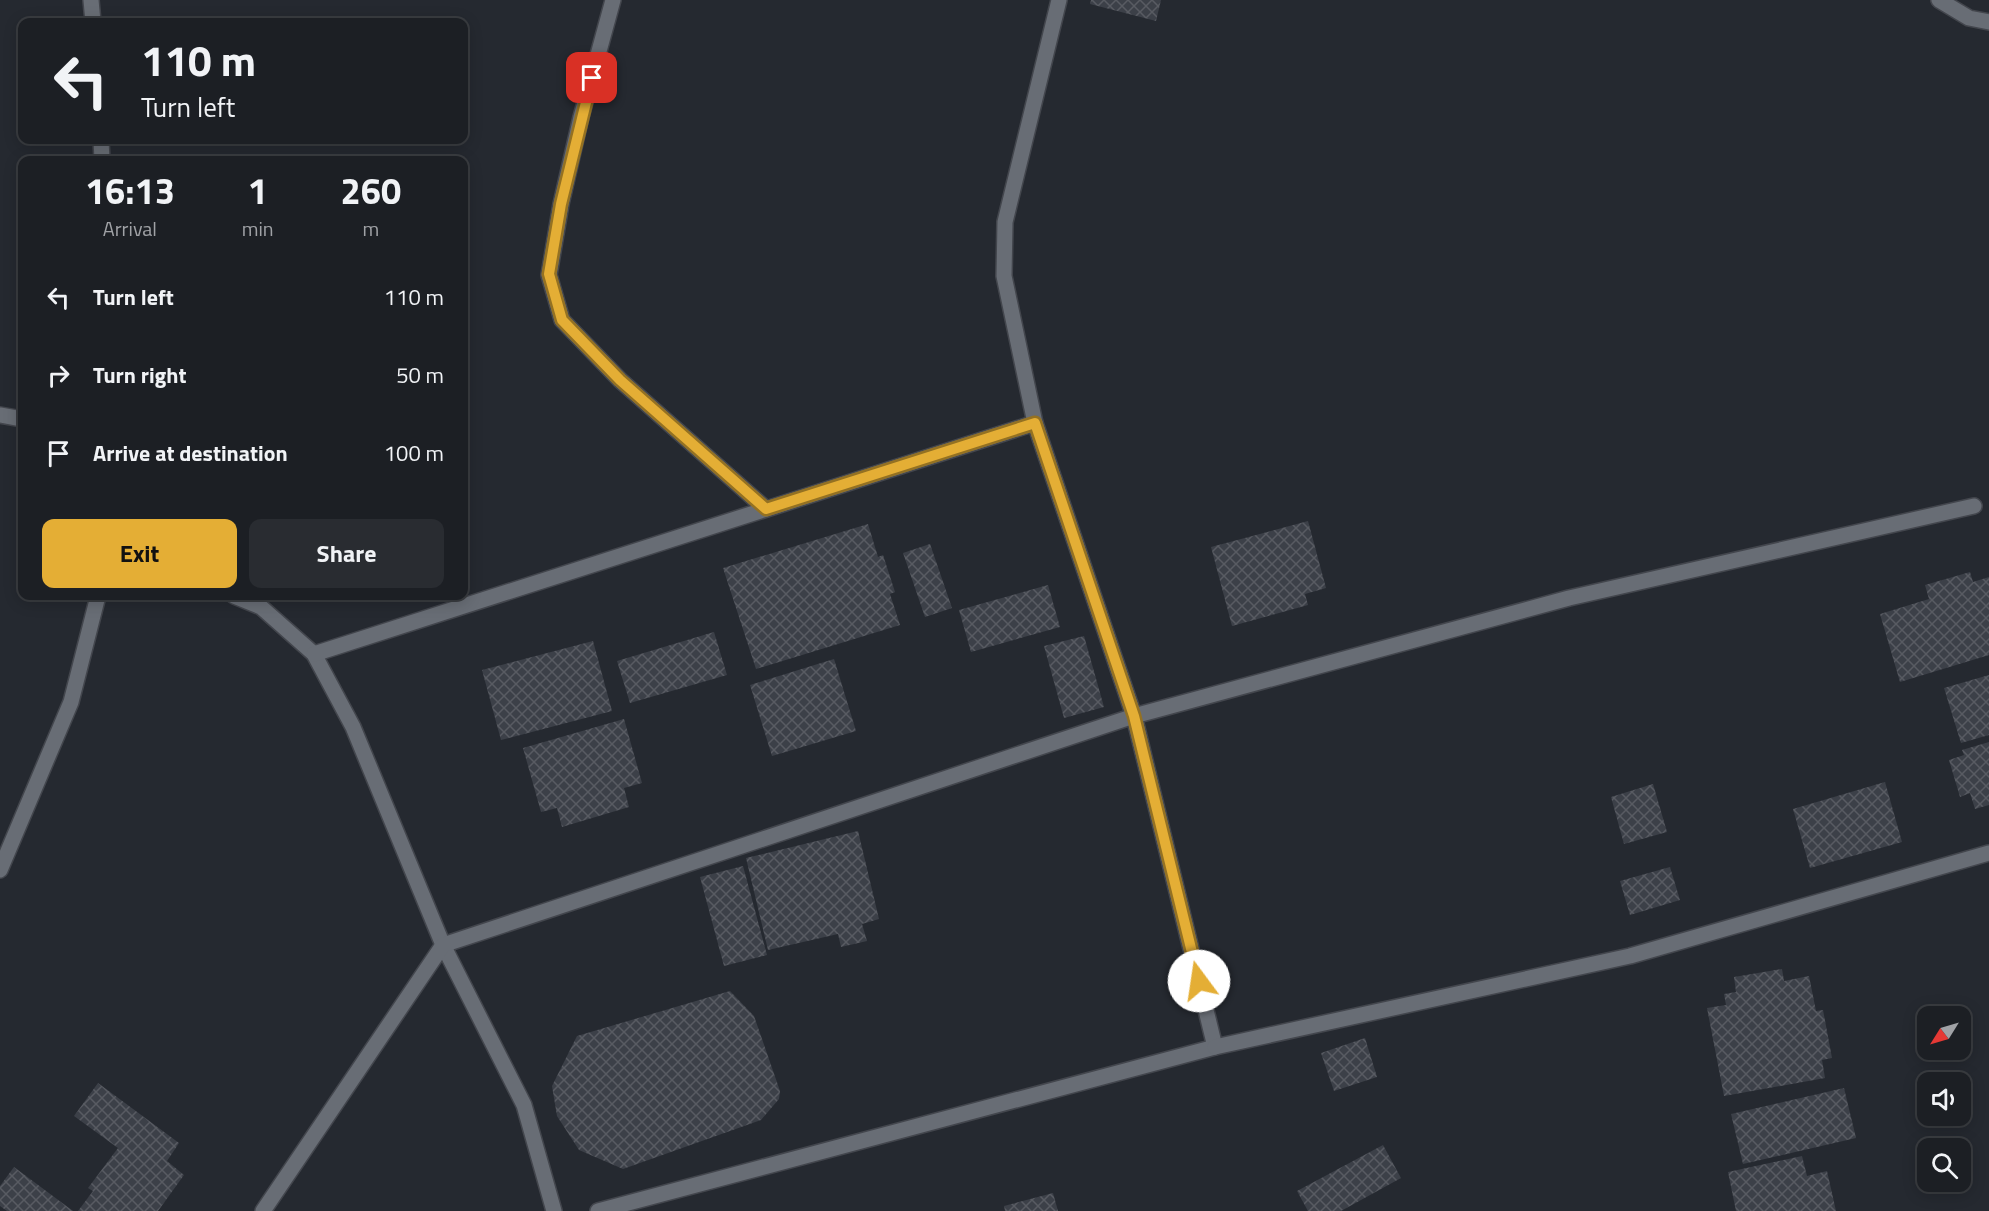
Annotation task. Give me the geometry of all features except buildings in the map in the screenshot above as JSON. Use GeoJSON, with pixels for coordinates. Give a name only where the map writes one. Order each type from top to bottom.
{"type":"FeatureCollection","features":[{"type":"Feature","properties":{"kind":"street"},"geometry":{"type":"LineString","coordinates":[[91,0],[93,18]]}},
{"type":"Feature","properties":{"kind":"street"},"geometry":{"type":"LineString","coordinates":[[613,0],[581,117],[561,204],[549,274],[562,320],[620,380],[766,509]]}},
{"type":"Feature","properties":{"kind":"street"},"geometry":{"type":"LineString","coordinates":[[1059,0],[1005,222],[1004,276],[1035,423],[1134,716],[1215,1047]]}},
{"type":"Feature","properties":{"kind":"street"},"geometry":{"type":"LineString","coordinates":[[1939,0],[1969,18],[1989,22]]}},
{"type":"Feature","properties":{"kind":"street"},"geometry":{"type":"LineString","coordinates":[[0,415],[18,417]]}},
{"type":"Feature","properties":{"kind":"street"},"geometry":{"type":"LineString","coordinates":[[314,654],[1035,423]]}},
{"type":"Feature","properties":{"kind":"street"},"geometry":{"type":"LineString","coordinates":[[263,1211],[443,945],[1134,716],[1569,598],[1974,506]]}},
{"type":"Feature","properties":{"kind":"street"},"geometry":{"type":"LineString","coordinates":[[0,870],[71,702],[97,600]]}},
{"type":"Feature","properties":{"kind":"street"},"geometry":{"type":"LineString","coordinates":[[244,600],[261,607],[314,654],[353,727],[443,945],[524,1105],[554,1211]]}},
{"type":"Feature","properties":{"kind":"street"},"geometry":{"type":"LineString","coordinates":[[598,1211],[1215,1047],[1630,956],[1989,853]]}},
{"type":"Feature","properties":{"kind":"route"},"geometry":{"type":"LineString","coordinates":[[592,78],[561,204],[549,274],[562,320],[620,380],[766,509],[1035,423],[1134,716],[1199,981]]}}]}
